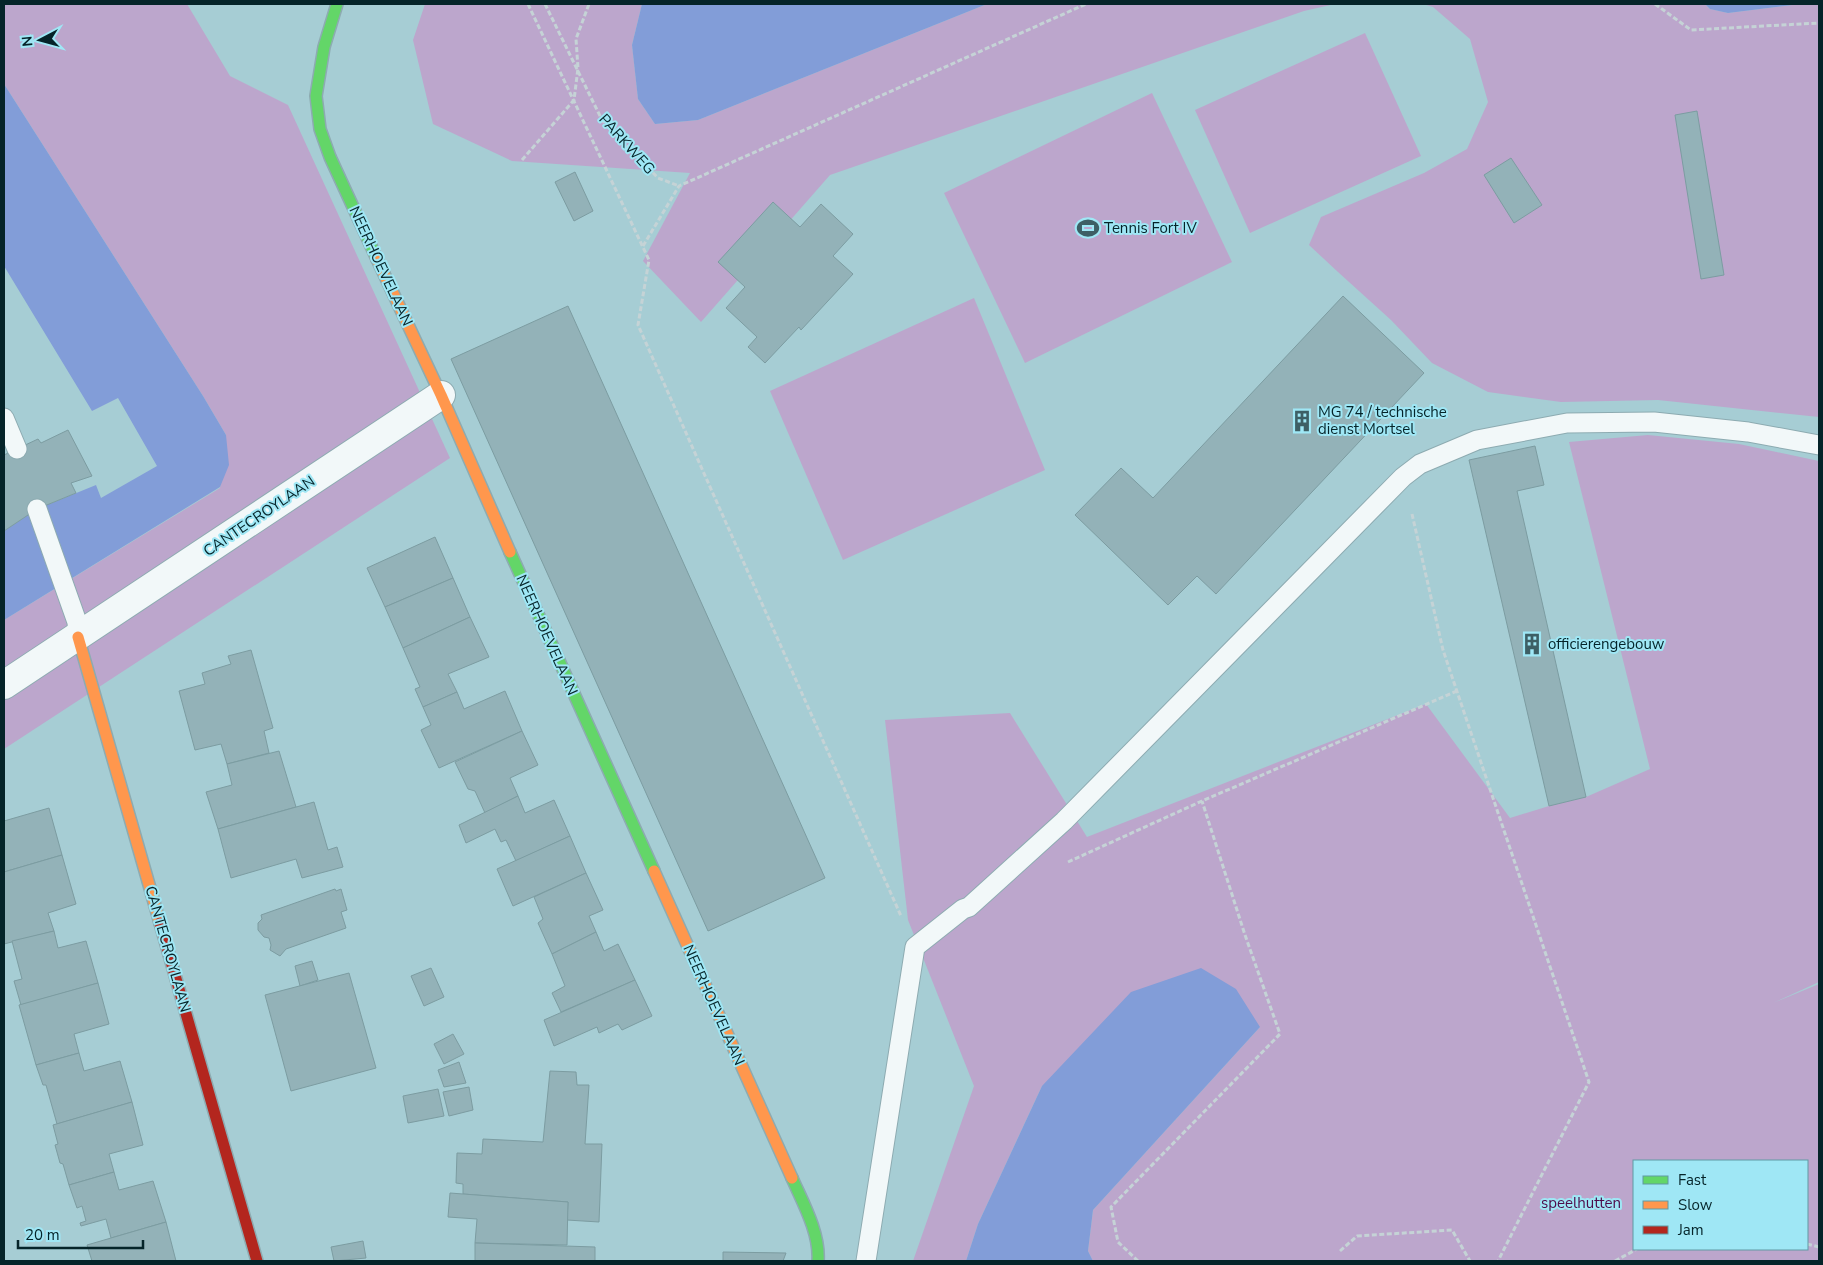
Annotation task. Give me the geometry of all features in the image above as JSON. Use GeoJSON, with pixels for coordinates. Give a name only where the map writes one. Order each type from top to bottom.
{"type":"FeatureCollection","features":[{"type":"Feature","properties":{"kind":"street","name":"NEERHOEVELAAN"},"geometry":{"type":"LineString","coordinates":[[337,4],[324,47],[316,96],[320,128],[330,157],[441,395],[463,448],[807,1212],[819,1249],[818,1261]]}},
{"type":"Feature","properties":{"kind":"street","name":"CANTECROYLAAN"},"geometry":{"type":"LineString","coordinates":[[4,686],[78,630],[441,395]]}},
{"type":"Feature","properties":{"kind":"street","name":"CANTECROYLAAN"},"geometry":{"type":"LineString","coordinates":[[78,630],[257,1261]]}},
{"type":"Feature","properties":{"kind":"lane"},"geometry":{"type":"LineString","coordinates":[[4,418],[17,450]]}},
{"type":"Feature","properties":{"kind":"lane"},"geometry":{"type":"LineString","coordinates":[[866,1261],[915,947],[963,909],[969,907],[1064,821],[1403,476],[1420,464],[1477,440],[1567,423],[1654,422],[1748,432],[1819,445]]}},
{"type":"Feature","properties":{"kind":"lane"},"geometry":{"type":"LineString","coordinates":[[37,509],[78,630]]}},
{"type":"Feature","properties":{"kind":"path"},"geometry":{"type":"LineString","coordinates":[[528,4],[649,260],[638,325],[915,947]]}},
{"type":"Feature","properties":{"kind":"path"},"geometry":{"type":"LineString","coordinates":[[522,160],[574,100],[578,68],[546,4]]}},
{"type":"Feature","properties":{"kind":"path","name":"PARKWEG"},"geometry":{"type":"LineString","coordinates":[[589,4],[576,39],[578,68],[602,120],[658,178],[679,186]]}},
{"type":"Feature","properties":{"kind":"path"},"geometry":{"type":"LineString","coordinates":[[642,246],[679,186],[1086,4]]}},
{"type":"Feature","properties":{"kind":"path"},"geometry":{"type":"LineString","coordinates":[[1655,4],[1691,30],[1819,23]]}},
{"type":"Feature","properties":{"kind":"path"},"geometry":{"type":"LineString","coordinates":[[1403,476],[1443,650],[1589,1082],[1498,1261]]}},
{"type":"Feature","properties":{"kind":"path"},"geometry":{"type":"LineString","coordinates":[[1067,862],[1202,801],[1457,691]]}},
{"type":"Feature","properties":{"kind":"path"},"geometry":{"type":"LineString","coordinates":[[1138,1261],[1118,1242],[1111,1207],[1280,1034],[1245,935],[1202,801]]}},
{"type":"Feature","properties":{"kind":"path"},"geometry":{"type":"LineString","coordinates":[[1340,1251],[1357,1236],[1452,1230],[1470,1261]]}},
{"type":"Feature","properties":{"kind":"path"},"geometry":{"type":"LineString","coordinates":[[1615,1261],[1635,1250]]}},
{"type":"Feature","properties":{"kind":"green space"},"geometry":{"type":"Polygon","coordinates":[[[4,4],[187,4],[230,76],[288,105],[450,458],[4,749],[4,620],[220,488],[226,435],[4,84],[4,4]]]}},
{"type":"Feature","properties":{"kind":"green space"},"geometry":{"type":"Polygon","coordinates":[[[425,4],[642,4],[632,45],[638,99],[655,124],[698,120],[987,4],[1335,4],[1304,11],[830,175],[701,322],[643,261],[690,173],[512,161],[433,124],[413,40],[425,4]]]}},
{"type":"Feature","properties":{"kind":"green space"},"geometry":{"type":"Polygon","coordinates":[[[1423,4],[1705,4],[1710,9],[1728,13],[1800,4],[1819,4],[1819,417],[1658,400],[1561,402],[1488,392],[1432,363],[1391,320],[1309,245],[1321,217],[1424,173],[1467,149],[1488,102],[1470,39],[1433,7],[1423,4]]]}},
{"type":"Feature","properties":{"kind":"green space","name":"Tennis Fort IV"},"geometry":{"type":"Polygon","coordinates":[[[1365,33],[1421,156],[1250,233],[1195,110],[1365,33]]]}},
{"type":"Feature","properties":{"kind":"green space","name":"Tennis Fort IV"},"geometry":{"type":"Polygon","coordinates":[[[1152,93],[1232,262],[1025,363],[944,193],[1152,93]]]}},
{"type":"Feature","properties":{"kind":"green space"},"geometry":{"type":"Polygon","coordinates":[[[974,298],[1045,470],[843,560],[770,391],[974,298]]]}},
{"type":"Feature","properties":{"kind":"green space","name":"speelhutten"},"geometry":{"type":"Polygon","coordinates":[[[1648,435],[1739,444],[1819,461],[1819,982],[1773,1003],[1819,984],[1819,1261],[1093,1261],[1088,1251],[1093,1210],[1260,1027],[1042,1086],[978,1224],[966,1261],[913,1261],[974,1086],[908,920],[885,720],[1010,713],[1087,837],[1426,704],[1510,818],[1586,797],[1650,769],[1569,442],[1648,435]]]}},
{"type":"Feature","properties":{"kind":"water"},"geometry":{"type":"Polygon","coordinates":[[[642,4],[987,4],[698,120],[655,124],[638,99],[632,45],[642,4]]]}},
{"type":"Feature","properties":{"kind":"water"},"geometry":{"type":"Polygon","coordinates":[[[1705,4],[1800,4],[1728,13],[1710,9],[1705,4]]]}},
{"type":"Feature","properties":{"kind":"water"},"geometry":{"type":"Polygon","coordinates":[[[4,84],[203,396],[226,435],[229,465],[220,487],[4,620],[4,531],[37,509],[96,485],[101,498],[157,466],[118,398],[92,411],[4,266],[4,84]]]}},
{"type":"Feature","properties":{"kind":"water"},"geometry":{"type":"Polygon","coordinates":[[[1201,968],[1236,989],[1260,1027],[1093,1210],[1088,1251],[1093,1261],[966,1261],[978,1224],[1042,1086],[1131,992],[1201,968]]]}},
{"type":"Feature","properties":{"kind":"building"},"geometry":{"type":"Polygon","coordinates":[[[1697,111],[1724,275],[1701,279],[1675,115],[1697,111]]]}},
{"type":"Feature","properties":{"kind":"building"},"geometry":{"type":"Polygon","coordinates":[[[1511,158],[1542,205],[1514,223],[1484,175],[1511,158]]]}},
{"type":"Feature","properties":{"kind":"building"},"geometry":{"type":"Polygon","coordinates":[[[575,172],[593,211],[574,221],[555,182],[575,172]]]}},
{"type":"Feature","properties":{"kind":"building"},"geometry":{"type":"Polygon","coordinates":[[[773,202],[800,227],[821,204],[853,234],[833,256],[853,274],[801,330],[799,327],[765,363],[748,347],[757,337],[726,308],[745,287],[718,262],[773,202]]]}},
{"type":"Feature","properties":{"kind":"building","name":"MG 74 / technische dienst Mortsel"},"geometry":{"type":"Polygon","coordinates":[[[1343,296],[1424,373],[1216,594],[1197,576],[1168,605],[1075,515],[1121,468],[1153,498],[1343,296]]]}},
{"type":"Feature","properties":{"kind":"building"},"geometry":{"type":"Polygon","coordinates":[[[568,306],[825,878],[708,931],[451,359],[568,306]]]}},
{"type":"Feature","properties":{"kind":"building"},"geometry":{"type":"Polygon","coordinates":[[[68,430],[92,476],[71,483],[76,493],[37,509],[4,531],[4,455],[38,439],[41,443],[68,430]]]}},
{"type":"Feature","properties":{"kind":"building","name":"officierengebouw"},"geometry":{"type":"Polygon","coordinates":[[[1535,446],[1544,485],[1517,491],[1586,797],[1549,806],[1469,460],[1535,446]]]}},
{"type":"Feature","properties":{"kind":"building"},"geometry":{"type":"Polygon","coordinates":[[[435,537],[453,578],[385,607],[367,568],[435,537]]]}},
{"type":"Feature","properties":{"kind":"building"},"geometry":{"type":"Polygon","coordinates":[[[453,578],[470,617],[403,648],[385,607],[453,578]]]}},
{"type":"Feature","properties":{"kind":"building"},"geometry":{"type":"Polygon","coordinates":[[[470,617],[489,657],[448,674],[457,692],[423,707],[415,689],[420,687],[403,648],[470,617]]]}},
{"type":"Feature","properties":{"kind":"building"},"geometry":{"type":"Polygon","coordinates":[[[251,650],[273,728],[264,731],[269,753],[227,764],[221,744],[195,750],[179,691],[205,684],[202,673],[231,664],[228,656],[251,650]]]}},
{"type":"Feature","properties":{"kind":"building"},"geometry":{"type":"Polygon","coordinates":[[[505,691],[522,731],[439,768],[421,730],[431,725],[423,707],[457,692],[464,709],[505,691]]]}},
{"type":"Feature","properties":{"kind":"building"},"geometry":{"type":"Polygon","coordinates":[[[522,731],[538,765],[510,778],[518,796],[485,813],[475,791],[468,789],[455,762],[522,731]]]}},
{"type":"Feature","properties":{"kind":"building"},"geometry":{"type":"Polygon","coordinates":[[[279,751],[296,807],[218,829],[206,792],[232,785],[227,764],[279,751]]]}},
{"type":"Feature","properties":{"kind":"building"},"geometry":{"type":"Polygon","coordinates":[[[518,796],[525,813],[554,800],[570,836],[516,861],[506,840],[501,842],[495,829],[466,843],[459,825],[518,796]]]}},
{"type":"Feature","properties":{"kind":"building"},"geometry":{"type":"Polygon","coordinates":[[[314,802],[328,850],[337,847],[343,867],[302,878],[296,859],[231,878],[218,829],[314,802]]]}},
{"type":"Feature","properties":{"kind":"building"},"geometry":{"type":"Polygon","coordinates":[[[49,808],[62,855],[4,872],[4,821],[49,808]]]}},
{"type":"Feature","properties":{"kind":"building"},"geometry":{"type":"Polygon","coordinates":[[[570,836],[586,873],[513,906],[497,869],[570,836]]]}},
{"type":"Feature","properties":{"kind":"building"},"geometry":{"type":"Polygon","coordinates":[[[62,855],[76,904],[48,913],[54,931],[4,944],[4,872],[62,855]]]}},
{"type":"Feature","properties":{"kind":"building"},"geometry":{"type":"Polygon","coordinates":[[[586,873],[603,910],[589,916],[596,932],[552,954],[538,923],[543,919],[534,897],[586,873]]]}},
{"type":"Feature","properties":{"kind":"building"},"geometry":{"type":"Polygon","coordinates":[[[335,889],[336,891],[341,889],[347,910],[341,912],[346,928],[286,949],[280,956],[270,950],[269,938],[264,937],[258,930],[258,923],[262,919],[261,915],[335,889]]]}},
{"type":"Feature","properties":{"kind":"building"},"geometry":{"type":"Polygon","coordinates":[[[54,931],[58,948],[86,941],[98,983],[21,1005],[14,981],[22,979],[12,941],[54,931]]]}},
{"type":"Feature","properties":{"kind":"building"},"geometry":{"type":"Polygon","coordinates":[[[596,932],[604,951],[618,944],[635,980],[561,1012],[552,993],[565,986],[552,954],[596,932]]]}},
{"type":"Feature","properties":{"kind":"building"},"geometry":{"type":"Polygon","coordinates":[[[312,961],[318,980],[300,986],[295,966],[312,961]]]}},
{"type":"Feature","properties":{"kind":"building"},"geometry":{"type":"Polygon","coordinates":[[[431,968],[444,997],[424,1006],[411,976],[431,968]]]}},
{"type":"Feature","properties":{"kind":"building"},"geometry":{"type":"Polygon","coordinates":[[[349,973],[376,1068],[291,1091],[265,995],[349,973]]]}},
{"type":"Feature","properties":{"kind":"building"},"geometry":{"type":"Polygon","coordinates":[[[635,980],[652,1016],[622,1030],[618,1024],[599,1033],[597,1027],[554,1046],[544,1020],[635,980]]]}},
{"type":"Feature","properties":{"kind":"building"},"geometry":{"type":"Polygon","coordinates":[[[98,983],[109,1024],[74,1034],[79,1053],[36,1065],[19,1005],[98,983]]]}},
{"type":"Feature","properties":{"kind":"building"},"geometry":{"type":"Polygon","coordinates":[[[453,1034],[464,1054],[444,1064],[434,1044],[453,1034]]]}},
{"type":"Feature","properties":{"kind":"building"},"geometry":{"type":"Polygon","coordinates":[[[79,1053],[84,1071],[120,1061],[132,1102],[57,1124],[46,1085],[43,1085],[36,1065],[79,1053]]]}},
{"type":"Feature","properties":{"kind":"building"},"geometry":{"type":"Polygon","coordinates":[[[459,1062],[466,1083],[444,1087],[438,1070],[459,1062]]]}},
{"type":"Feature","properties":{"kind":"building"},"geometry":{"type":"Polygon","coordinates":[[[550,1071],[576,1072],[577,1085],[589,1085],[585,1144],[602,1144],[599,1222],[567,1220],[568,1202],[463,1194],[463,1184],[456,1183],[457,1153],[482,1154],[483,1139],[543,1142],[550,1071]]]}},
{"type":"Feature","properties":{"kind":"building"},"geometry":{"type":"Polygon","coordinates":[[[469,1087],[473,1110],[449,1116],[443,1092],[469,1087]]]}},
{"type":"Feature","properties":{"kind":"building"},"geometry":{"type":"Polygon","coordinates":[[[438,1089],[444,1116],[408,1123],[403,1096],[438,1089]]]}},
{"type":"Feature","properties":{"kind":"building"},"geometry":{"type":"Polygon","coordinates":[[[132,1102],[143,1145],[109,1154],[114,1172],[69,1185],[55,1145],[58,1144],[53,1125],[132,1102]]]}},
{"type":"Feature","properties":{"kind":"building"},"geometry":{"type":"Polygon","coordinates":[[[114,1172],[119,1190],[153,1181],[166,1222],[111,1238],[106,1219],[81,1226],[80,1223],[86,1221],[82,1206],[77,1208],[69,1185],[114,1172]]]}},
{"type":"Feature","properties":{"kind":"building"},"geometry":{"type":"Polygon","coordinates":[[[450,1193],[568,1202],[567,1245],[475,1243],[477,1219],[448,1217],[450,1193]]]}},
{"type":"Feature","properties":{"kind":"building"},"geometry":{"type":"Polygon","coordinates":[[[166,1222],[176,1261],[92,1261],[87,1245],[166,1222]]]}},
{"type":"Feature","properties":{"kind":"building"},"geometry":{"type":"Polygon","coordinates":[[[363,1241],[366,1258],[334,1261],[331,1247],[363,1241]]]}},
{"type":"Feature","properties":{"kind":"building"},"geometry":{"type":"Polygon","coordinates":[[[475,1243],[595,1247],[595,1261],[475,1261],[475,1243]]]}},
{"type":"Feature","properties":{"kind":"building"},"geometry":{"type":"Polygon","coordinates":[[[723,1252],[786,1253],[783,1261],[723,1261],[723,1252]]]}},
{"type":"Feature","properties":{"kind":"traffic: fast"},"geometry":{"type":"LineString","coordinates":[[337,4],[324,47],[316,96],[320,129],[330,157],[377,259]]}},
{"type":"Feature","properties":{"kind":"traffic: fast"},"geometry":{"type":"LineString","coordinates":[[510,552],[654,871]]}},
{"type":"Feature","properties":{"kind":"traffic: fast"},"geometry":{"type":"LineString","coordinates":[[792,1178],[814,1229],[818,1261]]}},
{"type":"Feature","properties":{"kind":"traffic: slow"},"geometry":{"type":"LineString","coordinates":[[377,259],[441,395],[510,552]]}},
{"type":"Feature","properties":{"kind":"traffic: slow"},"geometry":{"type":"LineString","coordinates":[[78,637],[160,923]]}},
{"type":"Feature","properties":{"kind":"traffic: slow"},"geometry":{"type":"LineString","coordinates":[[654,871],[792,1178]]}},
{"type":"Feature","properties":{"kind":"traffic: jam"},"geometry":{"type":"LineString","coordinates":[[160,923],[257,1261]]}},
{"type":"Feature","properties":{"kind":"place","name":"Tennis Fort IV"},"geometry":{"type":"Point","coordinates":[1088,228]}},
{"type":"Feature","properties":{"kind":"place","name":"MG 74 / technische dienst Mortsel"},"geometry":{"type":"Point","coordinates":[1302,421]}},
{"type":"Feature","properties":{"kind":"place","name":"officierengebouw"},"geometry":{"type":"Point","coordinates":[1532,644]}}]}
